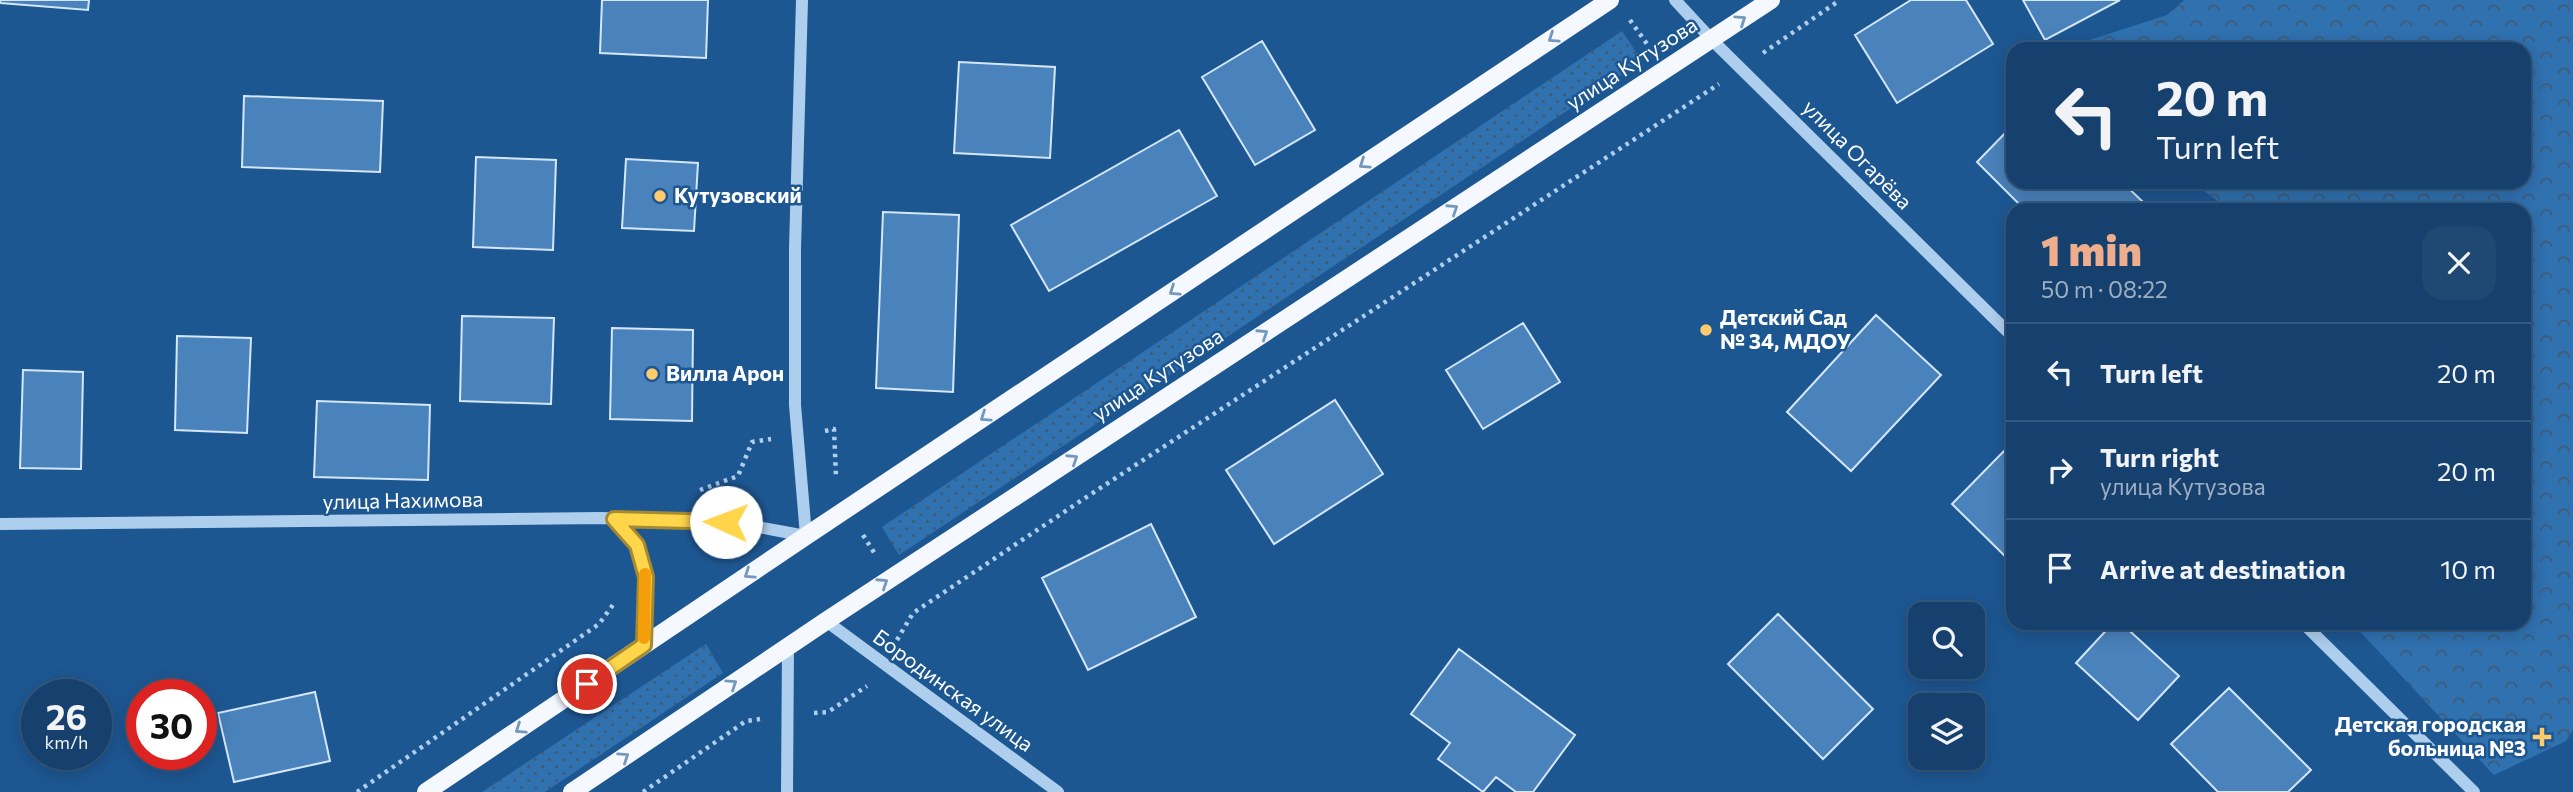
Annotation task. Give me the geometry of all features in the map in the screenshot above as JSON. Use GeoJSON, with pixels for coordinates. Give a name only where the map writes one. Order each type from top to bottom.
{"type":"FeatureCollection","features":[{"type":"Feature","properties":{"kind":"main road"},"geometry":{"type":"LineString","coordinates":[[426,792],[1609,0]]}},
{"type":"Feature","properties":{"kind":"main road","name":"улица Кутузова"},"geometry":{"type":"LineString","coordinates":[[572,792],[825,621],[1771,0]]}},
{"type":"Feature","properties":{"kind":"street"},"geometry":{"type":"LineString","coordinates":[[802,0],[795,249],[795,405],[806,536]]}},
{"type":"Feature","properties":{"kind":"street","name":"улица Огарёва"},"geometry":{"type":"LineString","coordinates":[[1675,0],[1712,40],[2006,330]]}},
{"type":"Feature","properties":{"kind":"street"},"geometry":{"type":"LineString","coordinates":[[614,519],[637,545],[646,577],[644,645]]}},
{"type":"Feature","properties":{"kind":"street","name":"улица Нахимова"},"geometry":{"type":"LineString","coordinates":[[0,524],[614,519],[726,522],[806,536]]}},
{"type":"Feature","properties":{"kind":"street","name":"Бородинская улица"},"geometry":{"type":"LineString","coordinates":[[825,621],[1058,792]]}},
{"type":"Feature","properties":{"kind":"street"},"geometry":{"type":"LineString","coordinates":[[2310,630],[2474,792]]}},
{"type":"Feature","properties":{"kind":"street"},"geometry":{"type":"LineString","coordinates":[[787,792],[788,646]]}},
{"type":"Feature","properties":{"kind":"path"},"geometry":{"type":"LineString","coordinates":[[643,792],[746,721],[828,712],[867,686],[913,613],[1082,500],[1698,101],[1840,0]]}},
{"type":"Feature","properties":{"kind":"green space"},"geometry":{"type":"Polygon","coordinates":[[[2184,0],[2573,0],[2573,730],[2566,741],[2494,775],[2359,630],[2531,630],[2531,203],[2220,203],[2202,189],[2531,189],[2531,42],[2084,42],[2167,15],[2184,0]]]}},
{"type":"Feature","properties":{"kind":"green space"},"geometry":{"type":"Polygon","coordinates":[[[1622,31],[1642,61],[899,555],[882,527],[1622,31]]]}},
{"type":"Feature","properties":{"kind":"green space"},"geometry":{"type":"Polygon","coordinates":[[[706,644],[723,673],[545,792],[482,792],[706,644]]]}},
{"type":"Feature","properties":{"kind":"building"},"geometry":{"type":"Polygon","coordinates":[[[0,0],[89,0],[88,10],[0,3],[0,0]]]}},
{"type":"Feature","properties":{"kind":"building"},"geometry":{"type":"Polygon","coordinates":[[[602,0],[708,0],[706,58],[600,53],[602,0]]]}},
{"type":"Feature","properties":{"kind":"building"},"geometry":{"type":"Polygon","coordinates":[[[1911,0],[1966,0],[1993,44],[1897,103],[1855,35],[1911,0]]]}},
{"type":"Feature","properties":{"kind":"building"},"geometry":{"type":"Polygon","coordinates":[[[2023,0],[2120,0],[2045,40],[2023,0]]]}},
{"type":"Feature","properties":{"kind":"building"},"geometry":{"type":"Polygon","coordinates":[[[1262,41],[1315,130],[1255,165],[1202,77],[1262,41]]]}},
{"type":"Feature","properties":{"kind":"building"},"geometry":{"type":"Polygon","coordinates":[[[959,62],[1055,67],[1050,158],[954,153],[959,62]]]}},
{"type":"Feature","properties":{"kind":"building"},"geometry":{"type":"Polygon","coordinates":[[[244,96],[383,101],[380,172],[242,167],[244,96]]]}},
{"type":"Feature","properties":{"kind":"building"},"geometry":{"type":"Polygon","coordinates":[[[1179,130],[1217,196],[1049,291],[1011,225],[1179,130]]]}},
{"type":"Feature","properties":{"kind":"building"},"geometry":{"type":"Polygon","coordinates":[[[2006,132],[2006,189],[2129,189],[2142,201],[2018,203],[1977,162],[2006,132]]]}},
{"type":"Feature","properties":{"kind":"building"},"geometry":{"type":"Polygon","coordinates":[[[476,157],[556,160],[553,250],[473,247],[476,157]]]}},
{"type":"Feature","properties":{"kind":"building","name":"Кутузовский"},"geometry":{"type":"Polygon","coordinates":[[[626,159],[698,163],[694,231],[622,228],[626,159]]]}},
{"type":"Feature","properties":{"kind":"building"},"geometry":{"type":"Polygon","coordinates":[[[883,212],[959,215],[953,392],[876,388],[883,212]]]}},
{"type":"Feature","properties":{"kind":"building"},"geometry":{"type":"Polygon","coordinates":[[[1876,315],[1941,375],[1851,471],[1787,412],[1876,315]]]}},
{"type":"Feature","properties":{"kind":"building"},"geometry":{"type":"Polygon","coordinates":[[[462,316],[554,318],[551,404],[460,401],[462,316]]]}},
{"type":"Feature","properties":{"kind":"building"},"geometry":{"type":"Polygon","coordinates":[[[1523,323],[1560,382],[1483,429],[1446,370],[1523,323]]]}},
{"type":"Feature","properties":{"kind":"building","name":"Вилла Арон"},"geometry":{"type":"Polygon","coordinates":[[[612,328],[693,330],[692,421],[610,419],[612,328]]]}},
{"type":"Feature","properties":{"kind":"building"},"geometry":{"type":"Polygon","coordinates":[[[177,336],[251,338],[247,433],[175,430],[177,336]]]}},
{"type":"Feature","properties":{"kind":"building"},"geometry":{"type":"Polygon","coordinates":[[[23,370],[83,372],[81,469],[20,468],[23,370]]]}},
{"type":"Feature","properties":{"kind":"building"},"geometry":{"type":"Polygon","coordinates":[[[1335,400],[1383,474],[1274,544],[1226,470],[1335,400]]]}},
{"type":"Feature","properties":{"kind":"building"},"geometry":{"type":"Polygon","coordinates":[[[317,401],[430,405],[428,480],[314,477],[317,401]]]}},
{"type":"Feature","properties":{"kind":"building"},"geometry":{"type":"Polygon","coordinates":[[[2004,451],[2006,557],[1952,504],[2004,451]]]}},
{"type":"Feature","properties":{"kind":"building"},"geometry":{"type":"Polygon","coordinates":[[[1151,524],[1196,617],[1088,670],[1042,578],[1151,524]]]}},
{"type":"Feature","properties":{"kind":"building"},"geometry":{"type":"Polygon","coordinates":[[[1778,614],[1873,709],[1823,759],[1728,664],[1778,614]]]}},
{"type":"Feature","properties":{"kind":"building"},"geometry":{"type":"Polygon","coordinates":[[[2107,630],[2129,630],[2179,676],[2138,720],[2076,663],[2107,630]]]}},
{"type":"Feature","properties":{"kind":"building"},"geometry":{"type":"Polygon","coordinates":[[[1459,649],[1575,735],[1533,792],[1516,792],[1496,777],[1483,792],[1438,759],[1450,743],[1411,714],[1459,649]]]}},
{"type":"Feature","properties":{"kind":"building"},"geometry":{"type":"Polygon","coordinates":[[[2229,688],[2311,770],[2288,792],[2218,792],[2171,744],[2229,688]]]}},
{"type":"Feature","properties":{"kind":"building"},"geometry":{"type":"Polygon","coordinates":[[[315,692],[330,761],[234,782],[218,713],[315,692]]]}},
{"type":"Feature","properties":{"kind":"slow traffic"},"geometry":{"type":"LineString","coordinates":[[644,638],[645,574]]}},
{"type":"Feature","properties":{"kind":"place","name":"Кутузовский"},"geometry":{"type":"Point","coordinates":[660,196]}},
{"type":"Feature","properties":{"kind":"place","name":"Детский Сад № 34, МДОУ"},"geometry":{"type":"Point","coordinates":[1706,330]}},
{"type":"Feature","properties":{"kind":"place","name":"Вилла Арон"},"geometry":{"type":"Point","coordinates":[652,374]}},
{"type":"Feature","properties":{"kind":"place","name":"Детская городская больница №3"},"geometry":{"type":"Point","coordinates":[2542,737]}},
{"type":"Feature","properties":{"kind":"route"},"geometry":{"type":"LineString","coordinates":[[587,684],[644,645],[646,577],[637,545],[614,519],[726,522]]}}]}
